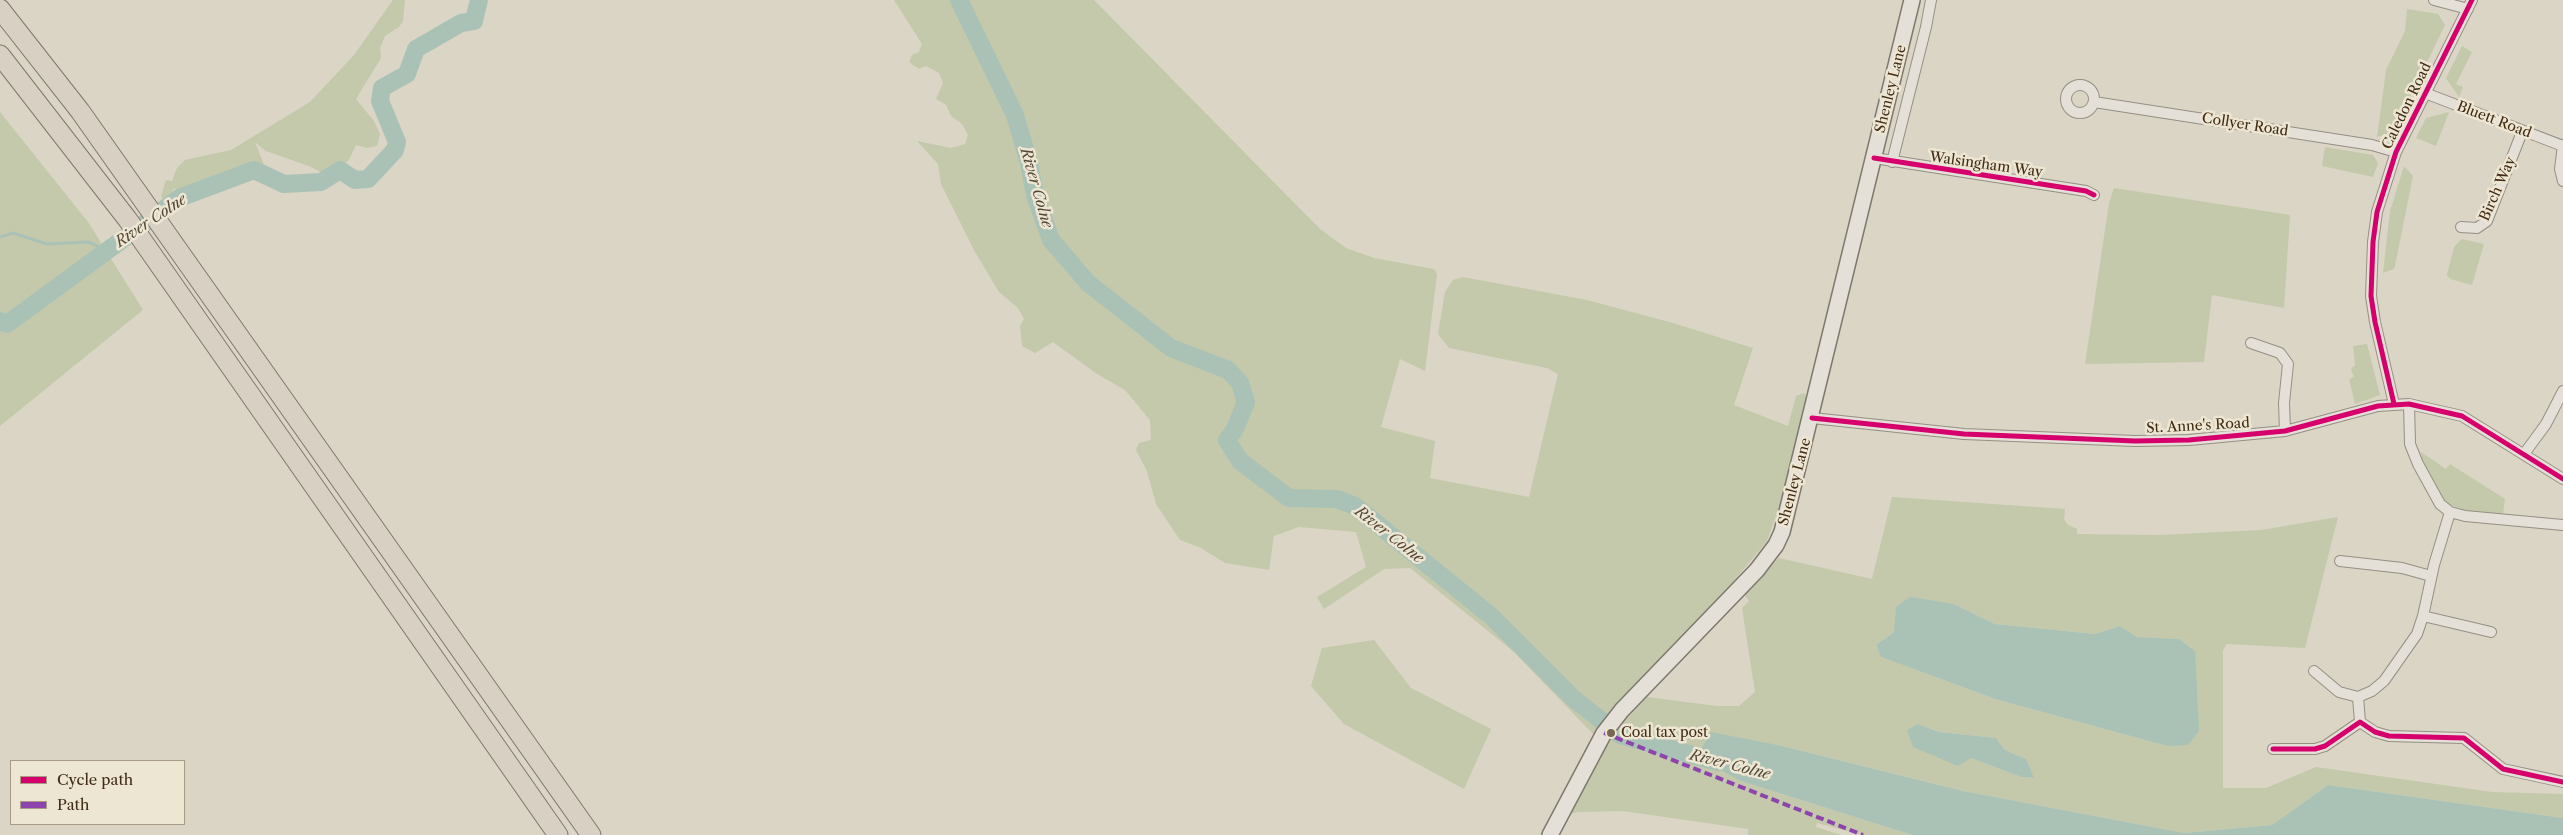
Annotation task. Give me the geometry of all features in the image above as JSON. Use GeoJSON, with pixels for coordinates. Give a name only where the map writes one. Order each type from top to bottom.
{"type":"FeatureCollection","features":[{"type":"Feature","properties":{"kind":"highway"},"geometry":{"type":"LineString","coordinates":[[0,9],[70,97],[161,224],[591,835]]}},
{"type":"Feature","properties":{"kind":"highway"},"geometry":{"type":"LineString","coordinates":[[0,55],[128,220],[558,835]]}},
{"type":"Feature","properties":{"kind":"main road","name":"Shenley Lane"},"geometry":{"type":"LineString","coordinates":[[1550,835],[1604,733],[1622,710],[1757,570],[1776,545],[1782,532],[1812,418],[1912,0]]}},
{"type":"Feature","properties":{"kind":"street","name":"Shenley Lane"},"geometry":{"type":"LineString","coordinates":[[1892,162],[1931,0]]}},
{"type":"Feature","properties":{"kind":"street"},"geometry":{"type":"LineString","coordinates":[[2434,0],[2470,4]]}},
{"type":"Feature","properties":{"kind":"street","name":"Caledon Road"},"geometry":{"type":"LineString","coordinates":[[2394,404],[2375,322],[2371,274],[2377,212],[2396,152],[2470,4]]}},
{"type":"Feature","properties":{"kind":"street","name":"Bluett Road"},"geometry":{"type":"LineString","coordinates":[[2426,93],[2522,132],[2563,146],[2560,169],[2563,181]]}},
{"type":"Feature","properties":{"kind":"street","name":"Collyer Road"},"geometry":{"type":"LineString","coordinates":[[2094,102],[2372,145],[2396,152]]}},
{"type":"Feature","properties":{"kind":"street","name":"Birch Way"},"geometry":{"type":"LineString","coordinates":[[2461,227],[2477,228],[2487,221],[2522,132]]}},
{"type":"Feature","properties":{"kind":"street","name":"Walsingham Way"},"geometry":{"type":"LineString","coordinates":[[1874,158],[2086,191],[2094,195]]}},
{"type":"Feature","properties":{"kind":"street"},"geometry":{"type":"LineString","coordinates":[[2251,343],[2274,350],[2284,356],[2289,369],[2284,403],[2285,431]]}},
{"type":"Feature","properties":{"kind":"street"},"geometry":{"type":"LineString","coordinates":[[2524,454],[2546,424],[2563,391]]}},
{"type":"Feature","properties":{"kind":"street"},"geometry":{"type":"LineString","coordinates":[[2409,404],[2409,436],[2415,458],[2434,498],[2450,512],[2475,517],[2563,525]]}},
{"type":"Feature","properties":{"kind":"street","name":"St. Anne's Road"},"geometry":{"type":"LineString","coordinates":[[1812,418],[1964,434],[2136,441],[2198,440],[2285,431],[2378,406],[2409,404],[2462,416],[2563,479]]}},
{"type":"Feature","properties":{"kind":"street"},"geometry":{"type":"LineString","coordinates":[[2314,671],[2339,692],[2358,697],[2372,691],[2384,681],[2409,648],[2424,616],[2431,576],[2450,512]]}},
{"type":"Feature","properties":{"kind":"street"},"geometry":{"type":"LineString","coordinates":[[2340,561],[2402,568],[2431,576]]}},
{"type":"Feature","properties":{"kind":"street"},"geometry":{"type":"LineString","coordinates":[[2424,616],[2490,632]]}},
{"type":"Feature","properties":{"kind":"street"},"geometry":{"type":"LineString","coordinates":[[2358,697],[2360,722]]}},
{"type":"Feature","properties":{"kind":"street"},"geometry":{"type":"LineString","coordinates":[[2360,722],[2375,732],[2389,736],[2457,736],[2469,741],[2503,769],[2563,782]]}},
{"type":"Feature","properties":{"kind":"street"},"geometry":{"type":"LineString","coordinates":[[2273,749],[2315,749],[2325,746],[2360,722]]}},
{"type":"Feature","properties":{"kind":"shaded area"},"geometry":{"type":"Polygon","coordinates":[[[393,0],[405,0],[403,21],[399,27],[385,36],[380,48],[381,58],[356,99],[374,121],[380,134],[377,146],[367,148],[356,145],[349,160],[328,176],[309,166],[266,151],[255,142],[264,165],[249,163],[180,193],[175,188],[164,200],[161,196],[166,180],[172,181],[177,168],[185,160],[231,150],[310,102],[354,55],[393,0]]]}},
{"type":"Feature","properties":{"kind":"shaded area"},"geometry":{"type":"Polygon","coordinates":[[[894,0],[1094,0],[1320,229],[1346,248],[1374,258],[1434,269],[1437,274],[1425,371],[1400,359],[1381,427],[1435,441],[1430,478],[1529,497],[1558,374],[1547,368],[1449,348],[1438,334],[1445,292],[1453,280],[1463,277],[1587,300],[1673,323],[1753,348],[1734,405],[1788,426],[1796,396],[1804,393],[1808,398],[1784,494],[1767,541],[1728,588],[1631,689],[1594,735],[1514,652],[1410,568],[1384,569],[1324,609],[1317,597],[1366,567],[1356,532],[1299,527],[1274,536],[1269,570],[1225,563],[1201,548],[1180,540],[1156,504],[1147,471],[1136,450],[1139,443],[1151,440],[1150,420],[1125,390],[1097,374],[1053,342],[1035,353],[1022,346],[1020,326],[1024,319],[1018,308],[999,292],[975,252],[941,184],[938,164],[917,141],[951,148],[965,144],[968,135],[962,124],[951,116],[946,105],[936,99],[943,83],[939,73],[926,66],[919,69],[909,62],[912,55],[919,52],[922,44],[894,0]]]}},
{"type":"Feature","properties":{"kind":"shaded area"},"geometry":{"type":"Polygon","coordinates":[[[2407,9],[2438,14],[2445,25],[2393,132],[2377,137],[2386,70],[2405,31],[2407,9]]]}},
{"type":"Feature","properties":{"kind":"shaded area"},"geometry":{"type":"Polygon","coordinates":[[[2462,46],[2472,52],[2456,84],[2463,87],[2459,97],[2446,78],[2462,46]]]}},
{"type":"Feature","properties":{"kind":"shaded area"},"geometry":{"type":"Polygon","coordinates":[[[0,112],[88,222],[143,310],[0,426],[0,112]]]}},
{"type":"Feature","properties":{"kind":"shaded area"},"geometry":{"type":"Polygon","coordinates":[[[2449,112],[2436,146],[2416,138],[2426,118],[2449,112]]]}},
{"type":"Feature","properties":{"kind":"shaded area"},"geometry":{"type":"Polygon","coordinates":[[[2325,147],[2373,155],[2378,163],[2373,177],[2322,166],[2325,147]]]}},
{"type":"Feature","properties":{"kind":"shaded area"},"geometry":{"type":"Polygon","coordinates":[[[2404,166],[2413,176],[2395,266],[2394,269],[2383,273],[2390,211],[2404,166]]]}},
{"type":"Feature","properties":{"kind":"shaded area"},"geometry":{"type":"Polygon","coordinates":[[[2114,188],[2290,215],[2284,308],[2212,295],[2204,362],[2085,364],[2109,203],[2114,188]]]}},
{"type":"Feature","properties":{"kind":"shaded area"},"geometry":{"type":"Polygon","coordinates":[[[2462,239],[2484,244],[2472,285],[2450,279],[2447,275],[2454,247],[2462,239]]]}},
{"type":"Feature","properties":{"kind":"shaded area"},"geometry":{"type":"Polygon","coordinates":[[[2367,344],[2380,395],[2355,404],[2349,379],[2354,377],[2351,369],[2355,365],[2353,346],[2367,344]]]}},
{"type":"Feature","properties":{"kind":"shaded area"},"geometry":{"type":"Polygon","coordinates":[[[2421,452],[2446,469],[2450,464],[2505,499],[2503,515],[2474,513],[2450,505],[2438,495],[2422,462],[2421,452]]]}},
{"type":"Feature","properties":{"kind":"shaded area"},"geometry":{"type":"Polygon","coordinates":[[[1892,497],[2065,509],[2064,519],[2067,524],[2077,529],[2077,534],[2158,535],[2261,530],[2338,517],[2305,648],[2227,644],[2223,650],[2223,788],[2266,788],[2316,767],[2492,792],[2563,794],[2563,818],[2328,785],[2272,825],[2184,833],[1963,791],[1782,746],[1741,781],[1912,835],[1863,835],[1817,823],[1816,827],[1841,835],[1748,835],[1748,829],[1623,811],[1578,812],[1566,815],[1608,740],[1646,697],[1717,706],[1739,706],[1755,692],[1742,608],[1749,601],[1744,594],[1779,558],[1872,579],[1892,497]],[[1954,604],[1894,632],[1876,645],[1881,657],[1995,699],[2167,746],[2195,680],[2195,651],[2179,639],[2137,637],[2120,626],[2095,634],[1995,624],[1954,604]],[[1918,724],[1971,758],[2021,777],[2033,778],[2026,759],[2005,750],[1996,738],[1939,732],[1918,724]]]}},
{"type":"Feature","properties":{"kind":"shaded area"},"geometry":{"type":"Polygon","coordinates":[[[1374,640],[1411,688],[1491,729],[1464,789],[1344,724],[1311,686],[1322,648],[1374,640]]]}},
{"type":"Feature","properties":{"kind":"water"},"geometry":{"type":"Polygon","coordinates":[[[1910,597],[1954,604],[1995,624],[2095,634],[2120,626],[2137,637],[2179,639],[2195,651],[2199,731],[2188,745],[2167,746],[1995,699],[1881,657],[1876,645],[1894,632],[1896,607],[1910,597]]]}},
{"type":"Feature","properties":{"kind":"water"},"geometry":{"type":"Polygon","coordinates":[[[1918,724],[1939,732],[1996,738],[2005,750],[2026,759],[2034,778],[2021,777],[1971,758],[1958,766],[1913,747],[1907,730],[1918,724]]]}},
{"type":"Feature","properties":{"kind":"water"},"geometry":{"type":"Polygon","coordinates":[[[1711,732],[1782,746],[1963,791],[2184,833],[2272,825],[2328,785],[2563,818],[2563,835],[1912,835],[1741,781],[1696,757],[1711,732]]]}},
{"type":"Feature","properties":{"kind":"waterway","name":"River Colne"},"geometry":{"type":"LineString","coordinates":[[0,321],[7,324],[179,198],[254,170],[284,184],[321,182],[340,170],[355,180],[368,179],[395,150],[397,142],[380,101],[382,88],[407,74],[416,49],[461,23],[474,21],[479,0]]}},
{"type":"Feature","properties":{"kind":"waterway","name":"River Colne"},"geometry":{"type":"LineString","coordinates":[[959,0],[1015,115],[1029,163],[1035,195],[1051,240],[1088,283],[1171,348],[1228,370],[1240,383],[1246,402],[1235,429],[1227,440],[1240,461],[1289,498],[1337,499],[1355,506],[1491,616],[1574,699],[1620,735],[1718,762]]}},
{"type":"Feature","properties":{"kind":"waterway"},"geometry":{"type":"LineString","coordinates":[[0,237],[13,233],[47,244],[88,242],[109,251]]}},
{"type":"Feature","properties":{"kind":"marked path"},"geometry":{"type":"LineString","coordinates":[[1604,733],[1863,835]]}},
{"type":"Feature","properties":{"kind":"cycle path"},"geometry":{"type":"LineString","coordinates":[[2394,404],[2375,322],[2371,296],[2373,242],[2377,212],[2396,152],[2472,0]]}},
{"type":"Feature","properties":{"kind":"cycle path"},"geometry":{"type":"LineString","coordinates":[[1874,158],[2086,191],[2094,195]]}},
{"type":"Feature","properties":{"kind":"cycle path"},"geometry":{"type":"LineString","coordinates":[[1812,418],[1964,434],[2135,441],[2189,440],[2285,431],[2378,406],[2409,404],[2462,416],[2563,479]]}},
{"type":"Feature","properties":{"kind":"cycle path"},"geometry":{"type":"LineString","coordinates":[[2273,749],[2315,749],[2325,746],[2360,722],[2375,732],[2389,736],[2464,738],[2503,769],[2563,782]]}},
{"type":"Feature","properties":{"kind":"place","name":"Coal tax post"},"geometry":{"type":"Point","coordinates":[1611,733]}}]}
